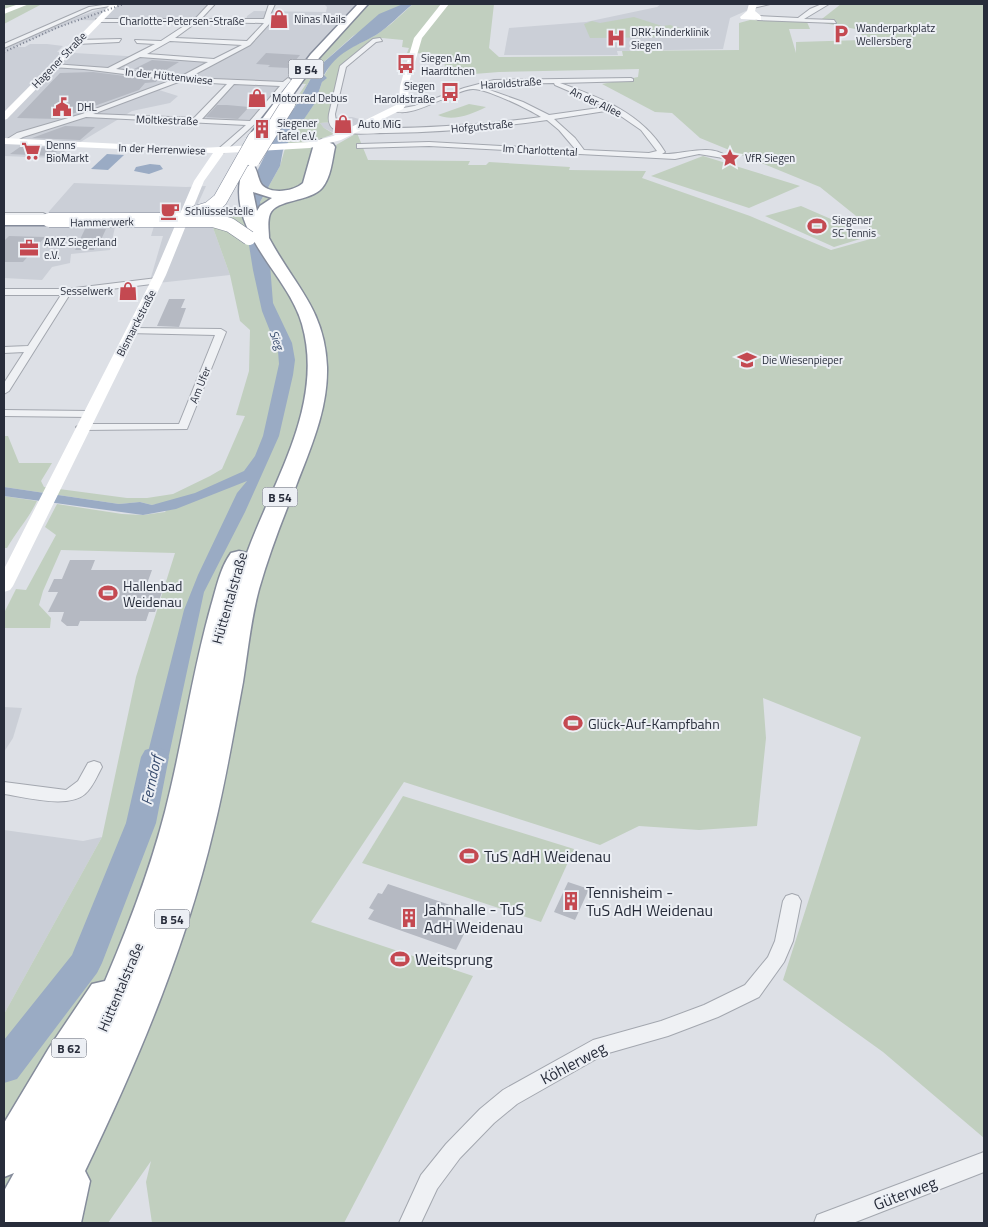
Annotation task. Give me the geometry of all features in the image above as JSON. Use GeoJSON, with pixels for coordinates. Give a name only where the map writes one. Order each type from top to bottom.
{"type":"FeatureCollection","features":[{"type":"Feature","properties":{"kind":"highway","name":"Hüttentalstraße"},"geometry":{"type":"LineString","coordinates":[[38,1223],[76,1149],[129,1033],[164,944],[186,876],[213,765],[246,592],[264,538],[301,446],[315,401],[318,374],[316,351],[308,316],[298,296],[240,221],[233,192],[255,138],[315,56],[363,4]]}},
{"type":"Feature","properties":{"kind":"highway","name":"Hüttentalstraße"},"geometry":{"type":"LineString","coordinates":[[243,171],[292,98],[334,44],[370,4]]}},
{"type":"Feature","properties":{"kind":"highway"},"geometry":{"type":"LineString","coordinates":[[161,220],[197,213],[214,206],[243,171],[260,190],[289,195],[308,192],[317,185],[328,147],[321,144]]}},
{"type":"Feature","properties":{"kind":"highway"},"geometry":{"type":"LineString","coordinates":[[4,220],[219,221],[255,238],[265,209],[289,195]]}},
{"type":"Feature","properties":{"kind":"highway","name":"Hüttentalstraße"},"geometry":{"type":"LineString","coordinates":[[8,1223],[67,1107],[139,941],[163,873],[178,820],[228,592],[247,537],[295,419],[303,388],[303,353],[294,318],[255,238]]}},
{"type":"Feature","properties":{"kind":"highway","name":"B 62"},"geometry":{"type":"LineString","coordinates":[[4,1158],[62,1060],[139,941]]}},
{"type":"Feature","properties":{"kind":"highway","name":"B 54"},"geometry":{"type":"LineString","coordinates":[[61,1223],[76,1149]]}},
{"type":"Feature","properties":{"kind":"street"},"geometry":{"type":"LineString","coordinates":[[4,12],[25,4]]}},
{"type":"Feature","properties":{"kind":"street"},"geometry":{"type":"LineString","coordinates":[[109,70],[162,43],[206,13],[212,4]]}},
{"type":"Feature","properties":{"kind":"street"},"geometry":{"type":"LineString","coordinates":[[6,141],[84,115],[180,79],[215,61],[249,43],[267,23],[272,4]]}},
{"type":"Feature","properties":{"kind":"street"},"geometry":{"type":"LineString","coordinates":[[396,110],[404,100],[404,86],[418,38],[445,4]]}},
{"type":"Feature","properties":{"kind":"street"},"geometry":{"type":"LineString","coordinates":[[767,4],[753,7],[744,17],[834,22]]}},
{"type":"Feature","properties":{"kind":"street"},"geometry":{"type":"LineString","coordinates":[[800,20],[812,10],[826,4]]}},
{"type":"Feature","properties":{"kind":"street"},"geometry":{"type":"LineString","coordinates":[[4,46],[91,8],[114,5]]}},
{"type":"Feature","properties":{"kind":"street","name":"Hagener Straße"},"geometry":{"type":"LineString","coordinates":[[4,117],[114,5]]}},
{"type":"Feature","properties":{"kind":"street","name":"Charlotte-Petersen-Straße"},"geometry":{"type":"LineString","coordinates":[[98,20],[266,21]]}},
{"type":"Feature","properties":{"kind":"street"},"geometry":{"type":"LineString","coordinates":[[220,28],[227,22]]}},
{"type":"Feature","properties":{"kind":"street"},"geometry":{"type":"LineString","coordinates":[[205,41],[212,34]]}},
{"type":"Feature","properties":{"kind":"street"},"geometry":{"type":"LineString","coordinates":[[169,38],[249,43]]}},
{"type":"Feature","properties":{"kind":"street"},"geometry":{"type":"LineString","coordinates":[[77,42],[119,40]]}},
{"type":"Feature","properties":{"kind":"street"},"geometry":{"type":"LineString","coordinates":[[351,131],[337,128],[332,122],[342,68],[348,60],[375,40],[380,40]]}},
{"type":"Feature","properties":{"kind":"street"},"geometry":{"type":"LineString","coordinates":[[138,41],[162,43]]}},
{"type":"Feature","properties":{"kind":"street"},"geometry":{"type":"LineString","coordinates":[[138,55],[215,61]]}},
{"type":"Feature","properties":{"kind":"street","name":"In der Hüttenwiese"},"geometry":{"type":"LineString","coordinates":[[53,66],[109,70],[180,79],[232,82],[288,81]]}},
{"type":"Feature","properties":{"kind":"street","name":"Haroldstraße"},"geometry":{"type":"LineString","coordinates":[[396,110],[416,108],[474,86],[515,81],[631,80]]}},
{"type":"Feature","properties":{"kind":"street","name":"Bismarckstraße"},"geometry":{"type":"LineString","coordinates":[[4,586],[157,281],[204,173],[220,151],[250,123],[257,119],[288,81]]}},
{"type":"Feature","properties":{"kind":"street","name":"An der Allee"},"geometry":{"type":"LineString","coordinates":[[552,81],[612,108],[641,126],[657,143],[661,152],[652,155]]}},
{"type":"Feature","properties":{"kind":"street"},"geometry":{"type":"LineString","coordinates":[[196,121],[232,82]]}},
{"type":"Feature","properties":{"kind":"street"},"geometry":{"type":"LineString","coordinates":[[474,86],[550,118],[571,135],[582,153]]}},
{"type":"Feature","properties":{"kind":"street","name":"Hofgutstraße"},"geometry":{"type":"LineString","coordinates":[[351,131],[472,128],[612,108]]}},
{"type":"Feature","properties":{"kind":"street","name":"In der Herrenwiese"},"geometry":{"type":"LineString","coordinates":[[6,141],[220,151],[299,146],[321,144],[396,110]]}},
{"type":"Feature","properties":{"kind":"street","name":"Moltkestraße"},"geometry":{"type":"LineString","coordinates":[[84,115],[250,123]]}},
{"type":"Feature","properties":{"kind":"street","name":"Im Charlottental"},"geometry":{"type":"LineString","coordinates":[[429,144],[462,140],[471,136],[474,131],[472,128]]}},
{"type":"Feature","properties":{"kind":"street","name":"Im Charlottental"},"geometry":{"type":"LineString","coordinates":[[360,146],[429,144],[652,155]]}},
{"type":"Feature","properties":{"kind":"street"},"geometry":{"type":"LineString","coordinates":[[652,155],[675,156],[693,151],[723,156]]}},
{"type":"Feature","properties":{"kind":"street","name":"Hammerwerk"},"geometry":{"type":"LineString","coordinates":[[4,215],[67,216],[62,223],[183,221]]}},
{"type":"Feature","properties":{"kind":"street"},"geometry":{"type":"LineString","coordinates":[[4,292],[67,292],[157,281]]}},
{"type":"Feature","properties":{"kind":"street"},"geometry":{"type":"LineString","coordinates":[[4,392],[67,292]]}},
{"type":"Feature","properties":{"kind":"street","name":"Am Ufer"},"geometry":{"type":"LineString","coordinates":[[86,421],[183,427],[221,332],[132,331]]}},
{"type":"Feature","properties":{"kind":"street"},"geometry":{"type":"LineString","coordinates":[[4,350],[30,349]]}},
{"type":"Feature","properties":{"kind":"street"},"geometry":{"type":"LineString","coordinates":[[4,413],[86,421]]}},
{"type":"Feature","properties":{"kind":"street"},"geometry":{"type":"LineString","coordinates":[[4,788],[66,796],[75,794],[86,784],[94,767]]}},
{"type":"Feature","properties":{"kind":"street","name":"Köhlerweg"},"geometry":{"type":"LineString","coordinates":[[410,1223],[429,1182],[453,1152],[487,1116],[510,1097],[600,1046],[661,1030],[711,1011],[752,991],[775,962],[784,941],[792,901]]}},
{"type":"Feature","properties":{"kind":"street","name":"Güterweg"},"geometry":{"type":"LineString","coordinates":[[825,1223],[984,1162]]}},
{"type":"Feature","properties":{"kind":"shaded area"},"geometry":{"type":"Polygon","coordinates":[[[115,4],[212,4],[193,22],[77,20],[15,47],[25,47],[30,44],[47,44],[63,46],[57,52],[213,61],[248,44],[267,23],[283,23],[286,19],[246,20],[247,16],[254,11],[326,12],[327,7],[325,5],[275,4],[357,4],[250,121],[197,119],[230,83],[182,79],[159,90],[178,96],[170,103],[132,111],[54,158],[4,156],[4,48],[60,23],[115,4]]]}},
{"type":"Feature","properties":{"kind":"shaded area","name":"DRK-Kinderklinik Siegen"},"geometry":{"type":"Polygon","coordinates":[[[661,4],[749,4],[748,10],[730,18],[723,49],[617,51],[618,55],[504,55],[509,28],[586,22],[657,7],[661,4]]]}},
{"type":"Feature","properties":{"kind":"shaded area","name":"Auto MiG"},"geometry":{"type":"Polygon","coordinates":[[[332,117],[352,117],[370,122],[351,131],[340,129],[332,132],[324,128],[320,123],[331,122],[332,117]]]}},
{"type":"Feature","properties":{"kind":"shaded area"},"geometry":{"type":"Polygon","coordinates":[[[74,183],[206,186],[196,208],[212,225],[230,275],[149,284],[163,236],[151,236],[154,226],[115,227],[110,250],[71,254],[70,263],[52,267],[42,280],[4,278],[4,215],[45,216],[74,183]]]}},
{"type":"Feature","properties":{"kind":"shaded area"},"geometry":{"type":"Polygon","coordinates":[[[4,707],[22,708],[13,738],[4,752],[4,707]]]}},
{"type":"Feature","properties":{"kind":"shaded area"},"geometry":{"type":"Polygon","coordinates":[[[4,830],[83,841],[102,837],[4,1014],[4,830]]]}},
{"type":"Feature","properties":{"kind":"green space"},"geometry":{"type":"Polygon","coordinates":[[[4,4],[42,4],[4,24],[4,4]]]}},
{"type":"Feature","properties":{"kind":"green space"},"geometry":{"type":"Polygon","coordinates":[[[358,4],[403,4],[353,36],[316,69],[298,102],[285,120],[240,148],[290,82],[358,4]],[[291,83],[281,121],[306,84],[291,83]]]}},
{"type":"Feature","properties":{"kind":"green space"},"geometry":{"type":"Polygon","coordinates":[[[413,4],[494,4],[489,48],[499,57],[623,56],[622,51],[739,50],[739,23],[750,20],[807,22],[810,29],[789,29],[796,53],[796,42],[862,40],[861,30],[818,22],[841,4],[984,4],[984,1138],[883,1052],[783,980],[861,737],[763,698],[766,738],[757,826],[699,830],[639,826],[600,845],[404,782],[311,922],[473,976],[344,1223],[152,1223],[146,1182],[151,1161],[108,1223],[4,1223],[4,1014],[102,837],[136,677],[175,553],[61,550],[39,605],[51,618],[50,628],[4,628],[4,613],[16,589],[26,590],[56,535],[45,527],[57,504],[122,514],[143,515],[165,512],[173,501],[152,505],[140,502],[119,504],[4,487],[4,436],[8,436],[19,463],[52,463],[41,481],[44,487],[127,498],[147,498],[173,494],[222,469],[245,416],[236,415],[249,371],[250,330],[240,321],[230,275],[212,225],[260,202],[280,166],[286,145],[336,145],[357,133],[368,160],[470,161],[468,165],[486,165],[489,162],[570,167],[569,170],[646,171],[642,178],[750,216],[831,250],[881,236],[820,187],[700,138],[672,113],[655,112],[602,84],[638,77],[639,69],[474,74],[445,67],[443,54],[407,53],[409,48],[402,47],[403,40],[382,38],[375,40],[345,63],[332,122],[320,123],[334,134],[308,143],[287,143],[315,103],[324,76],[332,62],[344,51],[376,35],[413,4]]]}},
{"type":"Feature","properties":{"kind":"green space"},"geometry":{"type":"Polygon","coordinates":[[[634,17],[662,26],[670,25],[694,32],[692,37],[590,38],[584,24],[592,21],[600,23],[634,17]]]}},
{"type":"Feature","properties":{"kind":"green space"},"geometry":{"type":"Polygon","coordinates":[[[469,104],[486,107],[469,114],[450,118],[438,115],[469,104]]]}},
{"type":"Feature","properties":{"kind":"green space"},"geometry":{"type":"Polygon","coordinates":[[[703,156],[800,186],[749,208],[651,176],[703,156]]]}},
{"type":"Feature","properties":{"kind":"green space","name":"Siegener SC Tennis"},"geometry":{"type":"Polygon","coordinates":[[[801,206],[870,236],[834,247],[765,216],[801,206]]]}},
{"type":"Feature","properties":{"kind":"green space"},"geometry":{"type":"Polygon","coordinates":[[[4,496],[37,501],[7,548],[4,548],[4,496]]]}},
{"type":"Feature","properties":{"kind":"green space","name":"TuS AdH Weidenau"},"geometry":{"type":"Polygon","coordinates":[[[403,796],[574,849],[541,922],[362,863],[403,796]]]}},
{"type":"Feature","properties":{"kind":"water","name":"Sieg"},"geometry":{"type":"Polygon","coordinates":[[[403,4],[413,4],[376,35],[341,55],[329,67],[324,75],[327,78],[322,82],[315,103],[283,150],[280,166],[260,202],[268,239],[273,303],[292,343],[295,360],[293,375],[279,436],[245,512],[204,592],[169,755],[153,789],[138,792],[184,610],[198,575],[237,493],[247,481],[176,509],[143,515],[4,496],[4,487],[119,504],[140,502],[152,505],[195,493],[244,471],[255,456],[263,436],[279,364],[278,351],[262,311],[242,202],[270,145],[298,102],[316,69],[379,14],[403,4]]]}},
{"type":"Feature","properties":{"kind":"water"},"geometry":{"type":"Polygon","coordinates":[[[107,154],[124,155],[108,170],[91,169],[107,154]]]}},
{"type":"Feature","properties":{"kind":"water"},"geometry":{"type":"Polygon","coordinates":[[[150,164],[160,165],[163,169],[149,174],[134,171],[136,167],[150,164]]]}},
{"type":"Feature","properties":{"kind":"building"},"geometry":{"type":"Polygon","coordinates":[[[266,53],[300,55],[289,68],[268,67],[270,65],[256,64],[266,53]]]}},
{"type":"Feature","properties":{"kind":"building"},"geometry":{"type":"Polygon","coordinates":[[[152,60],[179,62],[161,73],[134,69],[152,60]]]}},
{"type":"Feature","properties":{"kind":"building"},"geometry":{"type":"Polygon","coordinates":[[[93,72],[157,80],[156,82],[145,83],[139,90],[58,119],[17,118],[60,73],[93,72]]]}},
{"type":"Feature","properties":{"kind":"building"},"geometry":{"type":"Polygon","coordinates":[[[217,105],[249,107],[238,119],[206,117],[217,105]]]}},
{"type":"Feature","properties":{"kind":"building"},"geometry":{"type":"Polygon","coordinates":[[[65,126],[95,127],[80,140],[32,138],[65,126]]]}},
{"type":"Feature","properties":{"kind":"building","name":"Denns BioMarkt"},"geometry":{"type":"Polygon","coordinates":[[[20,147],[61,148],[51,156],[10,154],[20,147]]]}},
{"type":"Feature","properties":{"kind":"building"},"geometry":{"type":"Polygon","coordinates":[[[85,229],[106,229],[94,250],[75,250],[85,229]]]}},
{"type":"Feature","properties":{"kind":"building","name":"AMZ Siegerland e.V."},"geometry":{"type":"Polygon","coordinates":[[[9,236],[45,237],[23,262],[4,262],[4,241],[9,236]]]}},
{"type":"Feature","properties":{"kind":"building"},"geometry":{"type":"Polygon","coordinates":[[[169,299],[185,299],[181,308],[186,308],[179,327],[157,326],[169,299]]]}},
{"type":"Feature","properties":{"kind":"building","name":"Hallenbad Weidenau"},"geometry":{"type":"Polygon","coordinates":[[[70,560],[95,560],[91,570],[152,570],[144,592],[162,592],[155,612],[149,612],[146,621],[80,621],[78,626],[67,626],[61,621],[64,612],[48,612],[58,592],[48,592],[54,579],[62,579],[70,560]]]}},
{"type":"Feature","properties":{"kind":"building","name":"Tennisheim - TuS AdH Weidenau"},"geometry":{"type":"Polygon","coordinates":[[[568,882],[589,889],[575,920],[554,912],[568,882]]]}},
{"type":"Feature","properties":{"kind":"building","name":"Jahnhalle - TuS AdH Weidenau"},"geometry":{"type":"Polygon","coordinates":[[[388,884],[450,905],[444,916],[469,924],[456,950],[368,919],[374,910],[369,908],[378,893],[382,894],[388,884]]]}},
{"type":"Feature","properties":{"kind":"waterway","name":"Ferndorf"},"geometry":{"type":"LineString","coordinates":[[4,1067],[85,963],[141,823],[155,757]]}},
{"type":"Feature","properties":{"kind":"railway"},"geometry":{"type":"LineString","coordinates":[[4,52],[56,28],[124,4]]}},
{"type":"Feature","properties":{"kind":"place","name":"Ninas Nails"},"geometry":{"type":"Point","coordinates":[279,19]}},
{"type":"Feature","properties":{"kind":"place","name":"Wanderparkplatz Wellersberg"},"geometry":{"type":"Point","coordinates":[841,34]}},
{"type":"Feature","properties":{"kind":"place","name":"DRK-Kinderklinik Siegen"},"geometry":{"type":"Point","coordinates":[616,38]}},
{"type":"Feature","properties":{"kind":"place","name":"Siegen Am Haardtchen"},"geometry":{"type":"Point","coordinates":[406,64]}},
{"type":"Feature","properties":{"kind":"place","name":"Siegen Haroldstraße"},"geometry":{"type":"Point","coordinates":[450,92]}},
{"type":"Feature","properties":{"kind":"place","name":"Motorrad Debus"},"geometry":{"type":"Point","coordinates":[257,98]}},
{"type":"Feature","properties":{"kind":"place","name":"DHL"},"geometry":{"type":"Point","coordinates":[62,107]}},
{"type":"Feature","properties":{"kind":"place","name":"Auto MiG"},"geometry":{"type":"Point","coordinates":[343,124]}},
{"type":"Feature","properties":{"kind":"place","name":"Siegener Tafel e.V."},"geometry":{"type":"Point","coordinates":[262,129]}},
{"type":"Feature","properties":{"kind":"place","name":"Denns BioMarkt"},"geometry":{"type":"Point","coordinates":[31,151]}},
{"type":"Feature","properties":{"kind":"place","name":"VfR Siegen"},"geometry":{"type":"Point","coordinates":[730,158]}},
{"type":"Feature","properties":{"kind":"place","name":"Schlüsselstelle"},"geometry":{"type":"Point","coordinates":[170,211]}},
{"type":"Feature","properties":{"kind":"place","name":"Siegener SC Tennis"},"geometry":{"type":"Point","coordinates":[817,226]}},
{"type":"Feature","properties":{"kind":"place","name":"AMZ Siegerland e.V."},"geometry":{"type":"Point","coordinates":[29,248]}},
{"type":"Feature","properties":{"kind":"place","name":"Sesselwerk"},"geometry":{"type":"Point","coordinates":[128,291]}},
{"type":"Feature","properties":{"kind":"place","name":"Die Wiesenpieper"},"geometry":{"type":"Point","coordinates":[747,360]}},
{"type":"Feature","properties":{"kind":"place","name":"Hallenbad Weidenau"},"geometry":{"type":"Point","coordinates":[108,593]}},
{"type":"Feature","properties":{"kind":"place","name":"Glück-Auf-Kampfbahn"},"geometry":{"type":"Point","coordinates":[573,723]}},
{"type":"Feature","properties":{"kind":"place","name":"TuS AdH Weidenau"},"geometry":{"type":"Point","coordinates":[469,856]}},
{"type":"Feature","properties":{"kind":"place","name":"Tennisheim - TuS AdH Weidenau"},"geometry":{"type":"Point","coordinates":[571,901]}},
{"type":"Feature","properties":{"kind":"place","name":"Jahnhalle - TuS AdH Weidenau"},"geometry":{"type":"Point","coordinates":[409,918]}},
{"type":"Feature","properties":{"kind":"place","name":"Weitsprung"},"geometry":{"type":"Point","coordinates":[400,959]}}]}
